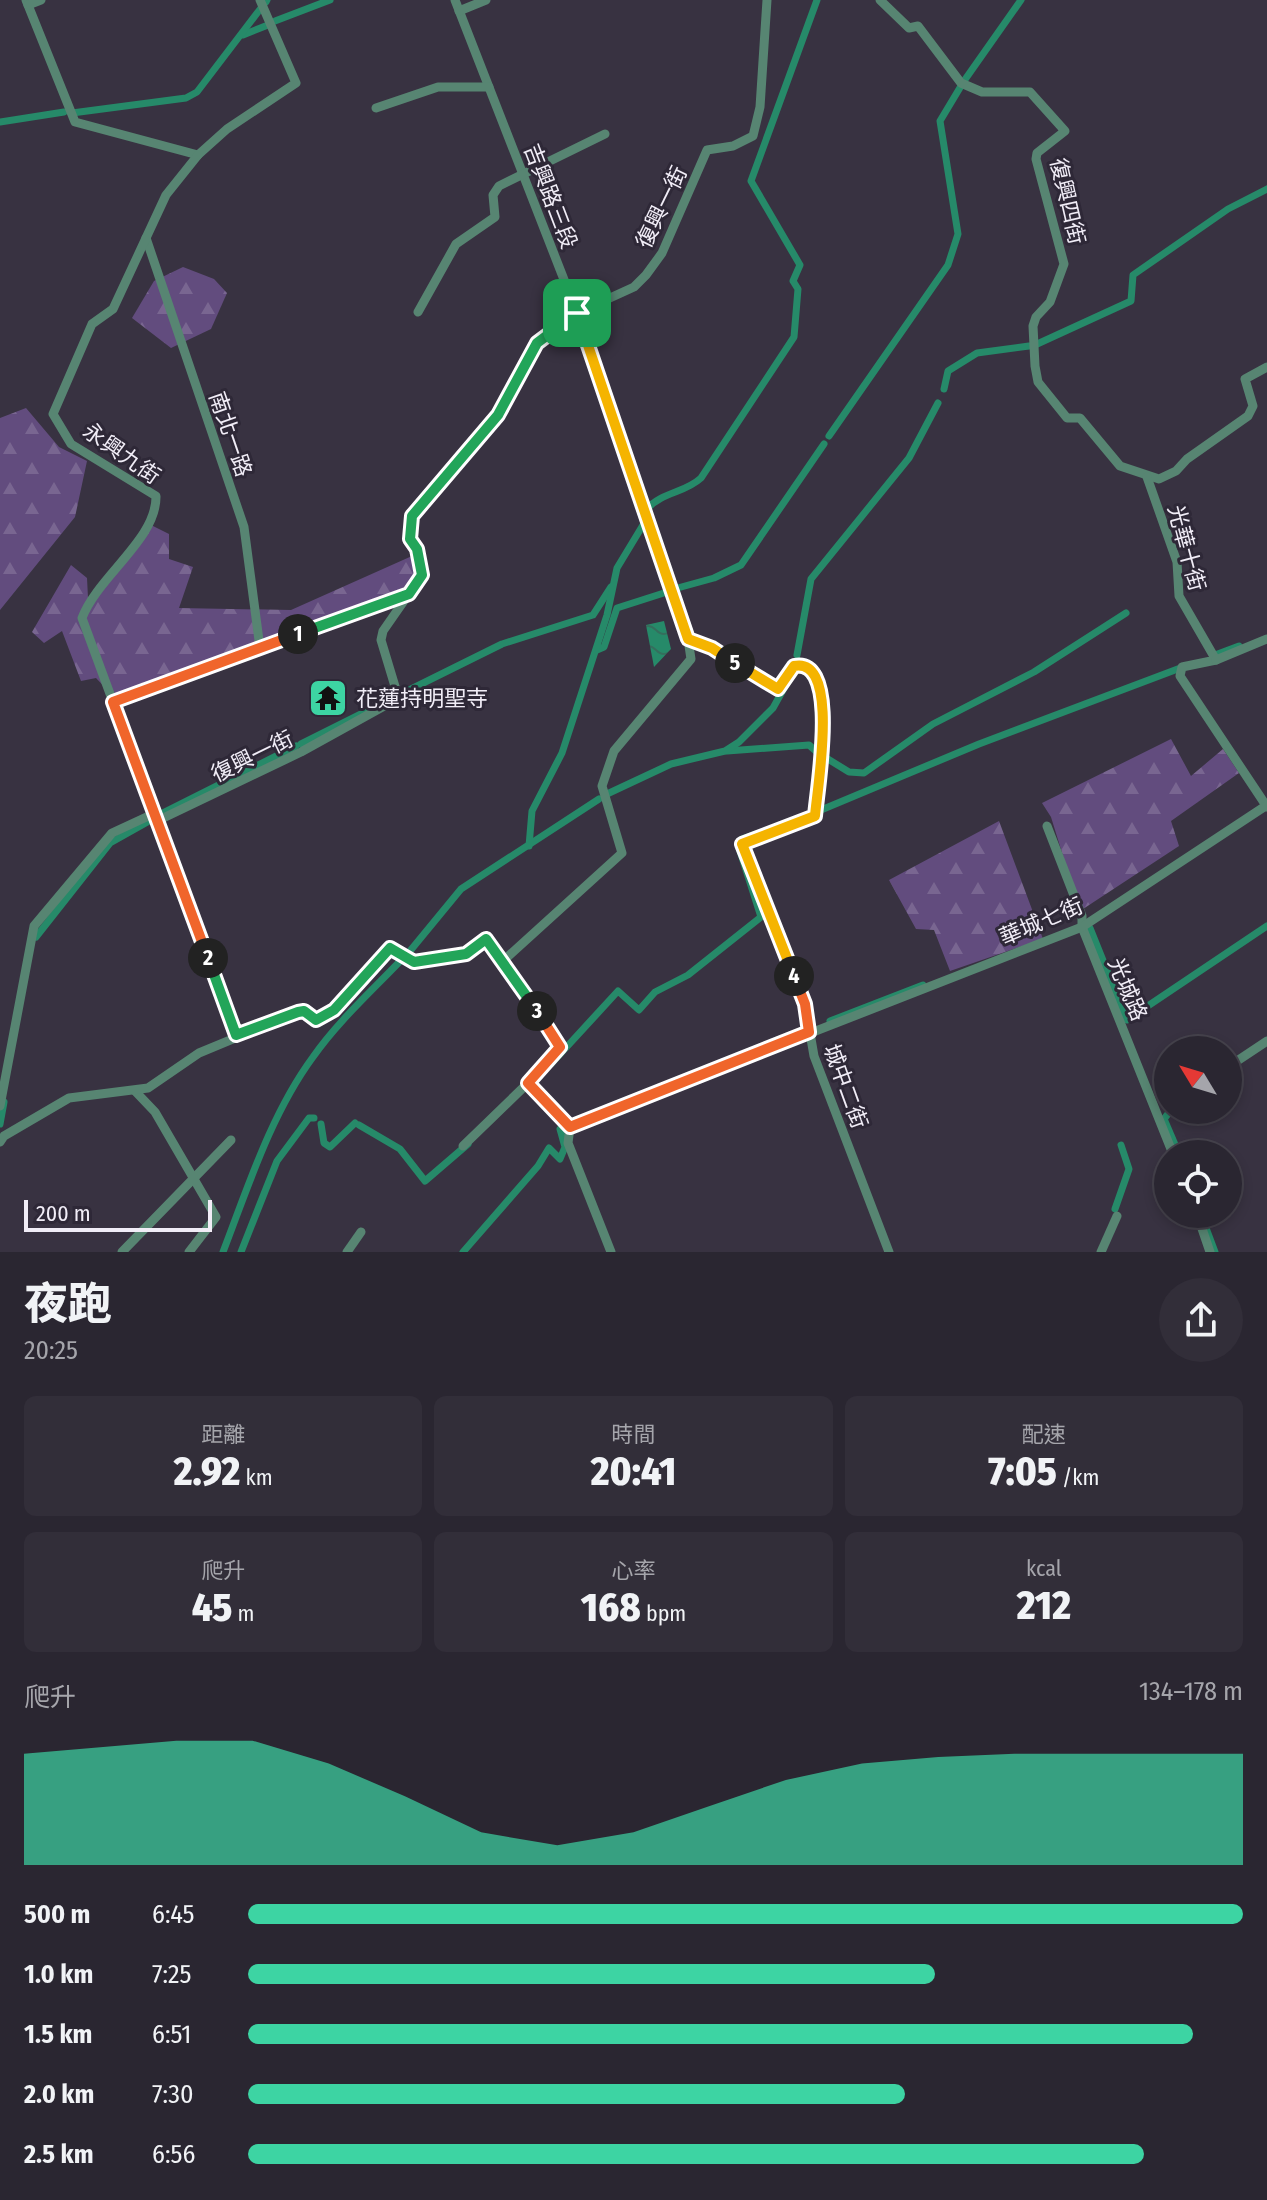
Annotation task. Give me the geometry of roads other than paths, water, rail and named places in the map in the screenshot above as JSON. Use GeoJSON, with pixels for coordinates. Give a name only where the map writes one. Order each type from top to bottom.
{"type":"FeatureCollection","features":[{"type":"Feature","properties":{"kind":"street"},"geometry":{"type":"LineString","coordinates":[[41,0],[27,3],[75,122],[198,155]]}},
{"type":"Feature","properties":{"kind":"street","name":"永興九街"},"geometry":{"type":"LineString","coordinates":[[236,1035],[82,618],[91,597],[151,523],[156,496],[71,444],[53,414],[92,324],[113,309],[166,195],[198,155],[227,129],[296,83],[260,0]]}},
{"type":"Feature","properties":{"kind":"street","name":"吉興路三段"},"geometry":{"type":"LineString","coordinates":[[455,0],[577,313],[688,639]]}},
{"type":"Feature","properties":{"kind":"street"},"geometry":{"type":"LineString","coordinates":[[459,11],[486,0]]}},
{"type":"Feature","properties":{"kind":"street","name":"復興一街"},"geometry":{"type":"LineString","coordinates":[[0,1106],[34,926],[112,833],[155,818],[301,752],[395,700],[397,693],[381,640],[383,631],[422,575],[417,549],[410,539],[412,516],[498,415],[537,343],[577,313],[634,287],[646,275],[662,253],[707,150],[733,146],[753,136],[760,107],[767,0]]}},
{"type":"Feature","properties":{"kind":"street","name":"復興四街"},"geometry":{"type":"LineString","coordinates":[[880,0],[909,28],[918,26],[961,83],[982,92],[1030,92],[1065,131],[1037,153],[1036,159],[1064,264],[1050,302],[1036,317],[1033,326],[1036,374],[1060,412],[1067,418],[1080,418],[1120,466],[1147,477]]}},
{"type":"Feature","properties":{"kind":"street"},"geometry":{"type":"LineString","coordinates":[[376,108],[438,87],[489,87]]}},
{"type":"Feature","properties":{"kind":"street"},"geometry":{"type":"LineString","coordinates":[[418,312],[456,244],[495,217],[494,190],[522,172],[569,154],[605,134]]}},
{"type":"Feature","properties":{"kind":"street","name":"南北一路"},"geometry":{"type":"LineString","coordinates":[[146,238],[244,527],[260,648]]}},
{"type":"Feature","properties":{"kind":"street"},"geometry":{"type":"LineString","coordinates":[[1147,477],[1167,477],[1248,416],[1253,406],[1245,379],[1267,367]]}},
{"type":"Feature","properties":{"kind":"street","name":"光華十街"},"geometry":{"type":"LineString","coordinates":[[1147,477],[1177,562],[1179,596],[1216,660]]}},
{"type":"Feature","properties":{"kind":"street"},"geometry":{"type":"LineString","coordinates":[[113,702],[409,594]]}},
{"type":"Feature","properties":{"kind":"street"},"geometry":{"type":"LineString","coordinates":[[503,961],[622,853],[602,786],[618,744],[691,659],[688,639]]}},
{"type":"Feature","properties":{"kind":"street","name":"城中二街"},"geometry":{"type":"LineString","coordinates":[[688,639],[712,648],[778,689],[794,666],[801,665],[817,673],[824,705],[815,816],[742,844],[805,1004],[814,1056],[889,1252]]}},
{"type":"Feature","properties":{"kind":"street"},"geometry":{"type":"LineString","coordinates":[[1267,639],[1216,660],[1182,667],[1180,676],[1267,806]]}},
{"type":"Feature","properties":{"kind":"street","name":"華城七街"},"geometry":{"type":"LineString","coordinates":[[570,1127],[1082,927],[1267,806]]}},
{"type":"Feature","properties":{"kind":"street","name":"光城路"},"geometry":{"type":"LineString","coordinates":[[1047,826],[1082,916],[1082,927],[1154,1088]]}},
{"type":"Feature","properties":{"kind":"street"},"geometry":{"type":"LineString","coordinates":[[0,1142],[4,1136],[69,1098],[135,1091],[155,1084],[199,1053],[236,1035],[298,1012],[304,1011],[316,1020],[334,1010],[390,948],[414,962],[466,954],[486,939],[560,1047],[463,1146]]}},
{"type":"Feature","properties":{"kind":"street"},"geometry":{"type":"LineString","coordinates":[[1242,1058],[1267,1041]]}},
{"type":"Feature","properties":{"kind":"street"},"geometry":{"type":"LineString","coordinates":[[528,1083],[570,1127],[568,1143],[611,1252]]}},
{"type":"Feature","properties":{"kind":"street"},"geometry":{"type":"LineString","coordinates":[[135,1091],[155,1112],[216,1217],[189,1252]]}},
{"type":"Feature","properties":{"kind":"street"},"geometry":{"type":"LineString","coordinates":[[122,1252],[231,1140]]}},
{"type":"Feature","properties":{"kind":"street"},"geometry":{"type":"LineString","coordinates":[[1101,1252],[1117,1216]]}},
{"type":"Feature","properties":{"kind":"street"},"geometry":{"type":"LineString","coordinates":[[1204,1228],[1210,1252]]}},
{"type":"Feature","properties":{"kind":"street"},"geometry":{"type":"LineString","coordinates":[[347,1252],[361,1232]]}},
{"type":"Feature","properties":{"kind":"water"},"geometry":{"type":"Polygon","coordinates":[[[664,621],[671,649],[654,667],[646,625],[664,621]]]}},
{"type":"Feature","properties":{"kind":"waterway"},"geometry":{"type":"LineString","coordinates":[[275,21],[330,0]]}},
{"type":"Feature","properties":{"kind":"waterway"},"geometry":{"type":"LineString","coordinates":[[647,509],[701,478],[794,337],[798,289],[793,281],[800,265],[751,181],[817,0]]}},
{"type":"Feature","properties":{"kind":"waterway"},"geometry":{"type":"LineString","coordinates":[[964,81],[1021,0]]}},
{"type":"Feature","properties":{"kind":"waterway"},"geometry":{"type":"LineString","coordinates":[[72,113],[186,98],[197,92],[261,8]]}},
{"type":"Feature","properties":{"kind":"waterway"},"geometry":{"type":"LineString","coordinates":[[243,35],[268,25]]}},
{"type":"Feature","properties":{"kind":"waterway"},"geometry":{"type":"LineString","coordinates":[[829,436],[948,265],[958,234],[940,121],[961,86]]}},
{"type":"Feature","properties":{"kind":"waterway"},"geometry":{"type":"LineString","coordinates":[[0,122],[64,112]]}},
{"type":"Feature","properties":{"kind":"waterway"},"geometry":{"type":"LineString","coordinates":[[1035,345],[1131,301],[1133,275],[1228,209],[1267,189]]}},
{"type":"Feature","properties":{"kind":"waterway"},"geometry":{"type":"LineString","coordinates":[[944,389],[948,371],[977,353],[1029,346]]}},
{"type":"Feature","properties":{"kind":"waterway"},"geometry":{"type":"LineString","coordinates":[[797,655],[811,579],[909,458],[938,403]]}},
{"type":"Feature","properties":{"kind":"waterway"},"geometry":{"type":"LineString","coordinates":[[674,589],[714,578],[741,565],[824,444]]}},
{"type":"Feature","properties":{"kind":"waterway"},"geometry":{"type":"LineString","coordinates":[[529,846],[532,811],[562,753],[607,615],[617,568],[643,525]]}},
{"type":"Feature","properties":{"kind":"waterway"},"geometry":{"type":"LineString","coordinates":[[401,694],[502,644],[593,615],[611,587]]}},
{"type":"Feature","properties":{"kind":"waterway"},"geometry":{"type":"LineString","coordinates":[[597,650],[604,647],[617,608],[667,592]]}},
{"type":"Feature","properties":{"kind":"waterway"},"geometry":{"type":"LineString","coordinates":[[823,756],[849,772],[864,773],[933,724],[1034,672],[1126,613]]}},
{"type":"Feature","properties":{"kind":"waterway"},"geometry":{"type":"LineString","coordinates":[[1215,655],[1239,646]]}},
{"type":"Feature","properties":{"kind":"waterway"},"geometry":{"type":"LineString","coordinates":[[821,810],[979,744],[1183,667]]}},
{"type":"Feature","properties":{"kind":"waterway"},"geometry":{"type":"LineString","coordinates":[[607,794],[671,764],[725,751],[739,742],[773,708],[792,674]]}},
{"type":"Feature","properties":{"kind":"waterway"},"geometry":{"type":"LineString","coordinates":[[301,744],[367,711]]}},
{"type":"Feature","properties":{"kind":"waterway"},"geometry":{"type":"LineString","coordinates":[[727,751],[809,745],[817,752]]}},
{"type":"Feature","properties":{"kind":"waterway"},"geometry":{"type":"LineString","coordinates":[[159,815],[296,746]]}},
{"type":"Feature","properties":{"kind":"waterway"},"geometry":{"type":"LineString","coordinates":[[410,951],[461,889],[599,799]]}},
{"type":"Feature","properties":{"kind":"waterway"},"geometry":{"type":"LineString","coordinates":[[36,937],[110,843],[151,820]]}},
{"type":"Feature","properties":{"kind":"waterway"},"geometry":{"type":"LineString","coordinates":[[551,1064],[618,991],[639,1010],[655,992],[688,975],[761,917],[739,848],[742,839],[756,834]]}},
{"type":"Feature","properties":{"kind":"waterway"},"geometry":{"type":"LineString","coordinates":[[1090,928],[1127,1020],[1267,926]]}},
{"type":"Feature","properties":{"kind":"waterway"},"geometry":{"type":"LineString","coordinates":[[223,1252],[262,1152],[298,1079],[334,1031],[404,957]]}},
{"type":"Feature","properties":{"kind":"waterway"},"geometry":{"type":"LineString","coordinates":[[830,1021],[923,985]]}},
{"type":"Feature","properties":{"kind":"waterway"},"geometry":{"type":"LineString","coordinates":[[580,1119],[658,1088]]}},
{"type":"Feature","properties":{"kind":"waterway"},"geometry":{"type":"LineString","coordinates":[[0,1124],[4,1102]]}},
{"type":"Feature","properties":{"kind":"waterway"},"geometry":{"type":"LineString","coordinates":[[241,1252],[277,1161],[309,1118],[314,1118]]}},
{"type":"Feature","properties":{"kind":"waterway"},"geometry":{"type":"LineString","coordinates":[[321,1124],[324,1143],[330,1147],[355,1123]]}},
{"type":"Feature","properties":{"kind":"waterway"},"geometry":{"type":"LineString","coordinates":[[1166,1124],[1173,1140]]}},
{"type":"Feature","properties":{"kind":"waterway"},"geometry":{"type":"LineString","coordinates":[[359,1125],[400,1149],[425,1181],[468,1144]]}},
{"type":"Feature","properties":{"kind":"waterway"},"geometry":{"type":"LineString","coordinates":[[463,1252],[538,1166],[549,1148],[560,1159],[565,1147],[560,1129],[565,1126]]}},
{"type":"Feature","properties":{"kind":"waterway"},"geometry":{"type":"LineString","coordinates":[[1115,1209],[1129,1169],[1121,1145]]}},
{"type":"Feature","properties":{"kind":"waterway"},"geometry":{"type":"LineString","coordinates":[[1206,1228],[1215,1252]]}},
{"type":"Feature","properties":{"kind":"place","name":"花蓮持明聖寺"},"geometry":{"type":"Point","coordinates":[328,698]}}]}
